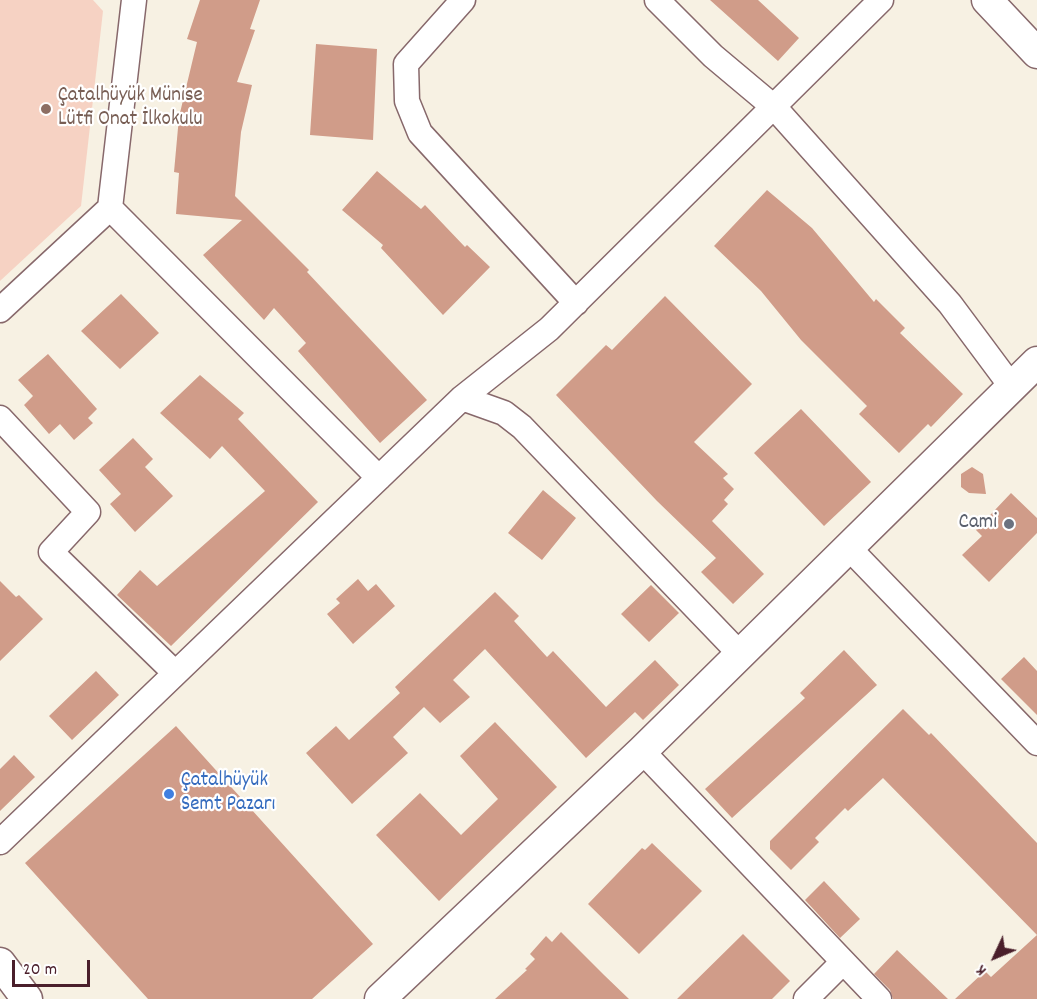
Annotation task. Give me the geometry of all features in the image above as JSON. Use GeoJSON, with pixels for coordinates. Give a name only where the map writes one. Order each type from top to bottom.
{"type":"FeatureCollection","features":[{"type":"Feature","properties":{"kind":"street"},"geometry":{"type":"LineString","coordinates":[[0,310],[110,208],[134,0]]}},
{"type":"Feature","properties":{"kind":"street"},"geometry":{"type":"LineString","coordinates":[[463,0],[406,64],[407,101],[420,133],[576,303]]}},
{"type":"Feature","properties":{"kind":"street"},"geometry":{"type":"LineString","coordinates":[[657,0],[713,56],[775,108],[950,304],[1011,386]]}},
{"type":"Feature","properties":{"kind":"street"},"geometry":{"type":"LineString","coordinates":[[0,842],[462,398],[549,329],[775,108],[881,0]]}},
{"type":"Feature","properties":{"kind":"street"},"geometry":{"type":"LineString","coordinates":[[987,0],[1034,42]]}},
{"type":"Feature","properties":{"kind":"street"},"geometry":{"type":"LineString","coordinates":[[110,208],[378,478]]}},
{"type":"Feature","properties":{"kind":"street"},"geometry":{"type":"LineString","coordinates":[[380,999],[642,751],[1037,362]]}},
{"type":"Feature","properties":{"kind":"street"},"geometry":{"type":"LineString","coordinates":[[462,398],[504,413],[522,427],[740,654]]}},
{"type":"Feature","properties":{"kind":"street"},"geometry":{"type":"LineString","coordinates":[[0,418],[88,512],[51,552],[175,673]]}},
{"type":"Feature","properties":{"kind":"street"},"geometry":{"type":"LineString","coordinates":[[849,548],[1037,743]]}},
{"type":"Feature","properties":{"kind":"street"},"geometry":{"type":"LineString","coordinates":[[642,751],[842,963],[879,999]]}},
{"type":"Feature","properties":{"kind":"street"},"geometry":{"type":"LineString","coordinates":[[0,963],[27,999]]}},
{"type":"Feature","properties":{"kind":"street"},"geometry":{"type":"LineString","coordinates":[[806,999],[842,963]]}},
{"type":"Feature","properties":{"kind":"shaded area","name":"Çatalhüyük Münise Lütfi Onat İlkokulu"},"geometry":{"type":"Polygon","coordinates":[[[0,0],[93,0],[103,11],[81,206],[0,281],[0,0]]]}},
{"type":"Feature","properties":{"kind":"building"},"geometry":{"type":"Polygon","coordinates":[[[200,0],[260,0],[250,29],[255,30],[237,82],[252,85],[241,132],[235,196],[309,270],[307,272],[427,400],[380,443],[298,351],[306,343],[274,308],[264,320],[203,255],[242,220],[176,214],[179,173],[174,172],[179,117],[197,42],[187,39],[200,0]]]}},
{"type":"Feature","properties":{"kind":"building"},"geometry":{"type":"Polygon","coordinates":[[[710,0],[758,0],[799,38],[778,61],[710,0]]]}},
{"type":"Feature","properties":{"kind":"building"},"geometry":{"type":"Polygon","coordinates":[[[316,44],[377,49],[373,140],[310,135],[316,44]]]}},
{"type":"Feature","properties":{"kind":"building"},"geometry":{"type":"Polygon","coordinates":[[[377,171],[421,209],[425,205],[465,247],[467,245],[490,267],[443,315],[381,248],[383,245],[342,210],[377,171]]]}},
{"type":"Feature","properties":{"kind":"building"},"geometry":{"type":"Polygon","coordinates":[[[767,190],[812,228],[874,302],[876,299],[905,328],[900,333],[963,394],[931,427],[928,424],[899,453],[859,414],[867,406],[801,340],[761,291],[714,246],[767,190]]]}},
{"type":"Feature","properties":{"kind":"building"},"geometry":{"type":"Polygon","coordinates":[[[121,294],[159,333],[120,369],[81,331],[121,294]]]}},
{"type":"Feature","properties":{"kind":"building"},"geometry":{"type":"Polygon","coordinates":[[[665,296],[752,384],[694,442],[728,474],[723,478],[734,489],[724,500],[728,504],[712,521],[764,574],[733,604],[701,572],[716,558],[657,501],[556,395],[606,345],[612,350],[665,296]]]}},
{"type":"Feature","properties":{"kind":"building"},"geometry":{"type":"Polygon","coordinates":[[[48,354],[97,409],[88,418],[93,423],[74,440],[60,424],[49,434],[24,405],[33,396],[18,380],[48,354]]]}},
{"type":"Feature","properties":{"kind":"building"},"geometry":{"type":"Polygon","coordinates":[[[200,375],[244,413],[238,419],[318,502],[171,646],[117,595],[140,570],[157,586],[265,491],[222,446],[210,459],[160,413],[200,375]]]}},
{"type":"Feature","properties":{"kind":"building"},"geometry":{"type":"Polygon","coordinates":[[[801,409],[871,482],[824,526],[754,453],[801,409]]]}},
{"type":"Feature","properties":{"kind":"building"},"geometry":{"type":"Polygon","coordinates":[[[133,438],[153,459],[145,467],[173,496],[135,532],[110,504],[121,494],[99,470],[133,438]]]}},
{"type":"Feature","properties":{"kind":"building"},"geometry":{"type":"Polygon","coordinates":[[[972,467],[983,474],[986,494],[969,493],[961,487],[961,474],[972,467]]]}},
{"type":"Feature","properties":{"kind":"building"},"geometry":{"type":"Polygon","coordinates":[[[543,490],[576,518],[542,560],[508,533],[543,490]]]}},
{"type":"Feature","properties":{"kind":"building","name":"Cami"},"geometry":{"type":"Polygon","coordinates":[[[1011,493],[1037,518],[1037,533],[989,582],[962,555],[982,536],[976,530],[1011,493]]]}},
{"type":"Feature","properties":{"kind":"building"},"geometry":{"type":"Polygon","coordinates":[[[358,579],[368,591],[376,584],[395,606],[353,644],[327,614],[340,603],[336,599],[358,579]]]}},
{"type":"Feature","properties":{"kind":"building"},"geometry":{"type":"Polygon","coordinates":[[[0,581],[16,597],[19,595],[43,619],[0,661],[0,581]]]}},
{"type":"Feature","properties":{"kind":"building"},"geometry":{"type":"Polygon","coordinates":[[[651,585],[679,613],[649,642],[621,614],[651,585]]]}},
{"type":"Feature","properties":{"kind":"building"},"geometry":{"type":"Polygon","coordinates":[[[495,592],[519,616],[514,621],[547,657],[553,651],[606,707],[655,660],[679,685],[643,720],[635,712],[586,758],[485,649],[453,680],[470,697],[440,723],[424,707],[393,737],[408,753],[352,804],[306,753],[336,726],[349,740],[400,693],[395,687],[495,592]]]}},
{"type":"Feature","properties":{"kind":"building"},"geometry":{"type":"Polygon","coordinates":[[[844,650],[877,685],[732,818],[705,789],[805,698],[800,693],[844,650]]]}},
{"type":"Feature","properties":{"kind":"building"},"geometry":{"type":"Polygon","coordinates":[[[1024,657],[1037,671],[1037,715],[1001,679],[1024,657]]]}},
{"type":"Feature","properties":{"kind":"building"},"geometry":{"type":"Polygon","coordinates":[[[96,671],[119,695],[72,740],[49,716],[96,671]]]}},
{"type":"Feature","properties":{"kind":"building"},"geometry":{"type":"Polygon","coordinates":[[[903,709],[929,735],[931,733],[1037,843],[1037,935],[883,778],[848,811],[845,808],[815,838],[819,842],[791,870],[770,849],[770,841],[903,709]]]}},
{"type":"Feature","properties":{"kind":"building"},"geometry":{"type":"Polygon","coordinates":[[[495,722],[557,787],[439,901],[376,835],[420,793],[461,835],[498,799],[460,756],[495,722]]]}},
{"type":"Feature","properties":{"kind":"building","name":"Çatalhüyük Semt Pazarı"},"geometry":{"type":"Polygon","coordinates":[[[176,726],[373,944],[312,999],[148,999],[25,863],[176,726]]]}},
{"type":"Feature","properties":{"kind":"building"},"geometry":{"type":"Polygon","coordinates":[[[14,755],[35,777],[0,811],[0,769],[14,755]]]}},
{"type":"Feature","properties":{"kind":"building"},"geometry":{"type":"Polygon","coordinates":[[[652,843],[702,891],[639,954],[588,904],[642,848],[645,850],[652,843]]]}},
{"type":"Feature","properties":{"kind":"building"},"geometry":{"type":"Polygon","coordinates":[[[824,881],[860,919],[840,938],[805,900],[824,881]]]}},
{"type":"Feature","properties":{"kind":"building"},"geometry":{"type":"Polygon","coordinates":[[[561,932],[629,999],[495,999],[527,970],[525,969],[535,959],[530,954],[546,936],[552,942],[561,932]]]}},
{"type":"Feature","properties":{"kind":"building"},"geometry":{"type":"Polygon","coordinates":[[[743,934],[790,981],[772,999],[677,999],[743,934]]]}},
{"type":"Feature","properties":{"kind":"building"},"geometry":{"type":"Polygon","coordinates":[[[1037,935],[1037,999],[955,999],[985,971],[991,977],[1037,935]]]}},
{"type":"Feature","properties":{"kind":"building"},"geometry":{"type":"Polygon","coordinates":[[[897,950],[948,999],[893,999],[890,990],[874,974],[897,950]]]}},
{"type":"Feature","properties":{"kind":"place","name":"Çatalhüyük Münise Lütfi Onat İlkokulu"},"geometry":{"type":"Point","coordinates":[46,109]}},
{"type":"Feature","properties":{"kind":"place","name":"Cami"},"geometry":{"type":"Point","coordinates":[1009,524]}},
{"type":"Feature","properties":{"kind":"place","name":"Çatalhüyük Semt Pazarı"},"geometry":{"type":"Point","coordinates":[169,794]}}]}
